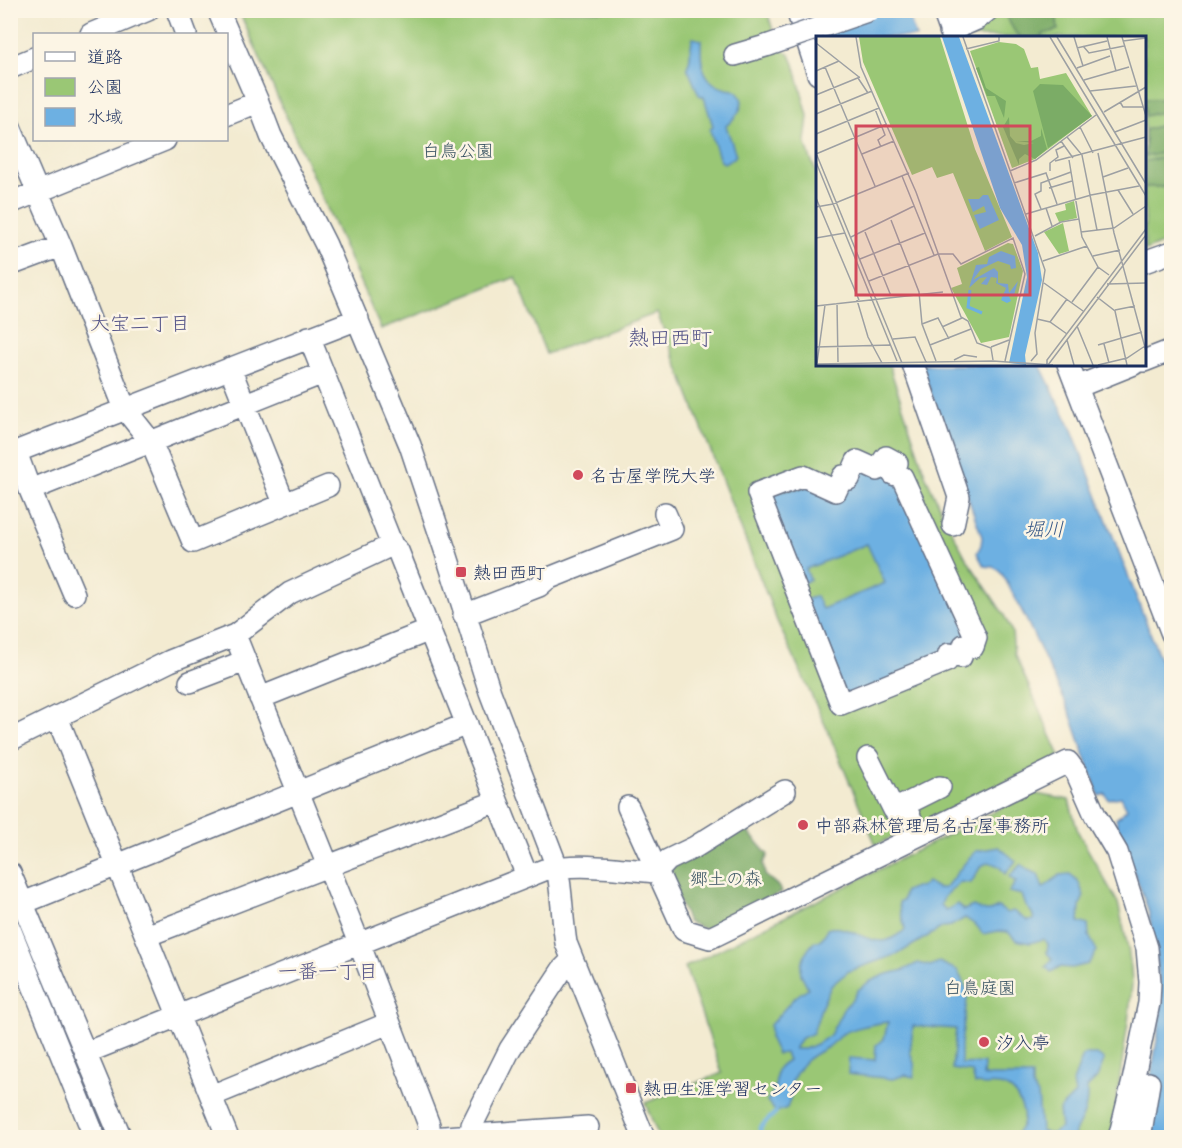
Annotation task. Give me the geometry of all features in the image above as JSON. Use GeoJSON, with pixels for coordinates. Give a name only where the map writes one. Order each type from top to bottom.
{"type":"FeatureCollection","features":[{"type":"Feature","properties":{"kind":"street"},"geometry":{"type":"LineString","coordinates":[[93,33],[148,10]]}},
{"type":"Feature","properties":{"kind":"street"},"geometry":{"type":"LineString","coordinates":[[177,10],[186,33]]}},
{"type":"Feature","properties":{"kind":"street"},"geometry":{"type":"LineString","coordinates":[[218,10],[271,136],[326,244],[410,445],[490,693],[557,867],[566,944],[644,1137]]}},
{"type":"Feature","properties":{"kind":"street"},"geometry":{"type":"LineString","coordinates":[[735,55],[870,10]]}},
{"type":"Feature","properties":{"kind":"street"},"geometry":{"type":"LineString","coordinates":[[943,10],[951,34],[977,20],[988,10]]}},
{"type":"Feature","properties":{"kind":"street"},"geometry":{"type":"LineString","coordinates":[[796,15],[816,69]]}},
{"type":"Feature","properties":{"kind":"street"},"geometry":{"type":"LineString","coordinates":[[10,68],[33,58]]}},
{"type":"Feature","properties":{"kind":"street"},"geometry":{"type":"LineString","coordinates":[[228,114],[258,102]]}},
{"type":"Feature","properties":{"kind":"street"},"geometry":{"type":"LineString","coordinates":[[12,134],[61,246],[125,409],[151,442],[193,542],[328,486]]}},
{"type":"Feature","properties":{"kind":"street"},"geometry":{"type":"LineString","coordinates":[[10,203],[163,141]]}},
{"type":"Feature","properties":{"kind":"street"},"geometry":{"type":"LineString","coordinates":[[10,266],[61,246]]}},
{"type":"Feature","properties":{"kind":"street"},"geometry":{"type":"LineString","coordinates":[[1146,261],[1172,252]]}},
{"type":"Feature","properties":{"kind":"street"},"geometry":{"type":"LineString","coordinates":[[74,594],[13,453],[358,320]]}},
{"type":"Feature","properties":{"kind":"street"},"geometry":{"type":"LineString","coordinates":[[309,337],[392,545],[398,551],[430,630],[527,876]]}},
{"type":"Feature","properties":{"kind":"street"},"geometry":{"type":"LineString","coordinates":[[1146,359],[1172,350]]}},
{"type":"Feature","properties":{"kind":"street"},"geometry":{"type":"LineString","coordinates":[[914,366],[959,497],[952,525]]}},
{"type":"Feature","properties":{"kind":"street"},"geometry":{"type":"LineString","coordinates":[[1069,366],[1164,591],[1172,634]]}},
{"type":"Feature","properties":{"kind":"street"},"geometry":{"type":"LineString","coordinates":[[1077,387],[1129,366]]}},
{"type":"Feature","properties":{"kind":"street"},"geometry":{"type":"LineString","coordinates":[[230,368],[284,503]]}},
{"type":"Feature","properties":{"kind":"street"},"geometry":{"type":"LineString","coordinates":[[30,490],[323,373]]}},
{"type":"Feature","properties":{"kind":"street"},"geometry":{"type":"LineString","coordinates":[[886,457],[897,463],[893,474],[902,477],[919,514],[976,638],[973,647],[964,645],[961,657],[949,654],[947,661],[841,704],[758,493],[803,476],[836,491],[843,476],[849,479],[857,461],[877,470],[886,457]]}},
{"type":"Feature","properties":{"kind":"street"},"geometry":{"type":"LineString","coordinates":[[464,615],[539,586],[547,579],[672,529],[665,513]]}},
{"type":"Feature","properties":{"kind":"street"},"geometry":{"type":"LineString","coordinates":[[10,740],[57,717],[82,711],[170,661],[235,635],[290,593],[392,545]]}},
{"type":"Feature","properties":{"kind":"street"},"geometry":{"type":"LineString","coordinates":[[260,698],[430,630]]}},
{"type":"Feature","properties":{"kind":"street"},"geometry":{"type":"LineString","coordinates":[[235,635],[359,943],[429,1125],[429,1137],[588,1127]]}},
{"type":"Feature","properties":{"kind":"street"},"geometry":{"type":"LineString","coordinates":[[190,682],[245,661]]}},
{"type":"Feature","properties":{"kind":"street"},"geometry":{"type":"LineString","coordinates":[[57,717],[228,1137]]}},
{"type":"Feature","properties":{"kind":"street"},"geometry":{"type":"LineString","coordinates":[[23,903],[467,724]]}},
{"type":"Feature","properties":{"kind":"street"},"geometry":{"type":"LineString","coordinates":[[868,759],[894,810],[940,787]]}},
{"type":"Feature","properties":{"kind":"street"},"geometry":{"type":"LineString","coordinates":[[628,807],[684,930],[710,938],[1068,762],[1077,774],[1095,815],[1118,852],[1147,948],[1149,1002],[1119,1137]]}},
{"type":"Feature","properties":{"kind":"street"},"geometry":{"type":"LineString","coordinates":[[657,872],[668,860],[695,847],[785,791]]}},
{"type":"Feature","properties":{"kind":"street"},"geometry":{"type":"LineString","coordinates":[[146,936],[497,801]]}},
{"type":"Feature","properties":{"kind":"street"},"geometry":{"type":"LineString","coordinates":[[904,805],[919,835]]}},
{"type":"Feature","properties":{"kind":"street"},"geometry":{"type":"LineString","coordinates":[[85,1053],[527,876],[557,867],[574,866],[657,872]]}},
{"type":"Feature","properties":{"kind":"street"},"geometry":{"type":"LineString","coordinates":[[10,873],[121,1137]]}},
{"type":"Feature","properties":{"kind":"street"},"geometry":{"type":"LineString","coordinates":[[10,929],[95,1137]]}},
{"type":"Feature","properties":{"kind":"street"},"geometry":{"type":"LineString","coordinates":[[472,1134],[472,1125],[510,1048],[562,970],[572,960]]}},
{"type":"Feature","properties":{"kind":"street"},"geometry":{"type":"LineString","coordinates":[[211,1096],[389,1023]]}},
{"type":"Feature","properties":{"kind":"street"},"geometry":{"type":"LineString","coordinates":[[1140,1137],[1149,1083]]}},
{"type":"Feature","properties":{"kind":"green space","name":"白鳥公園"},"geometry":{"type":"Polygon","coordinates":[[[239,11],[767,11],[778,47],[790,55],[794,64],[808,116],[805,141],[816,172],[816,366],[889,366],[926,477],[966,558],[1003,613],[1012,632],[1014,653],[1060,756],[876,845],[827,729],[777,621],[657,313],[546,354],[516,277],[381,329],[239,11]]]}},
{"type":"Feature","properties":{"kind":"green space"},"geometry":{"type":"Polygon","coordinates":[[[961,11],[1171,11],[1171,240],[1146,251],[1146,36],[971,36],[961,11]]]}},
{"type":"Feature","properties":{"kind":"green space"},"geometry":{"type":"Polygon","coordinates":[[[1003,11],[1056,11],[1058,30],[1043,34],[1043,36],[1020,36],[1003,11]]]}},
{"type":"Feature","properties":{"kind":"green space"},"geometry":{"type":"Polygon","coordinates":[[[1146,99],[1171,101],[1171,110],[1146,116],[1146,99]]]}},
{"type":"Feature","properties":{"kind":"green space"},"geometry":{"type":"Polygon","coordinates":[[[1171,122],[1171,151],[1146,157],[1146,130],[1171,122]]]}},
{"type":"Feature","properties":{"kind":"green space"},"geometry":{"type":"Polygon","coordinates":[[[1171,155],[1171,187],[1146,188],[1146,161],[1171,155]]]}},
{"type":"Feature","properties":{"kind":"green space","name":"白鳥庭園"},"geometry":{"type":"Polygon","coordinates":[[[1031,793],[1069,800],[1078,832],[1118,903],[1128,948],[1132,984],[1111,1137],[659,1137],[645,1103],[722,1073],[685,967],[1031,793]]]}},
{"type":"Feature","properties":{"kind":"green space","name":"郷土の森"},"geometry":{"type":"Polygon","coordinates":[[[738,829],[749,833],[768,855],[763,864],[765,875],[782,892],[707,930],[688,922],[669,878],[673,866],[738,829]]]}},
{"type":"Feature","properties":{"kind":"water"},"geometry":{"type":"Polygon","coordinates":[[[801,11],[907,11],[916,36],[817,36],[801,11]]]}},
{"type":"Feature","properties":{"kind":"water"},"geometry":{"type":"Polygon","coordinates":[[[693,38],[701,40],[702,63],[709,78],[718,86],[735,91],[742,100],[740,110],[726,126],[736,155],[724,163],[720,161],[710,130],[713,126],[704,97],[699,95],[687,67],[693,38]]]}},
{"type":"Feature","properties":{"kind":"water","name":"堀川"},"geometry":{"type":"Polygon","coordinates":[[[921,366],[1040,366],[1072,430],[1171,687],[1171,1137],[1141,1137],[1160,1022],[1161,999],[1148,909],[1135,874],[1113,829],[1117,823],[1116,819],[1127,809],[1121,797],[1108,799],[1105,794],[1099,796],[1069,710],[1026,619],[999,570],[984,566],[977,553],[982,537],[921,366]]]}},
{"type":"Feature","properties":{"kind":"water"},"geometry":{"type":"Polygon","coordinates":[[[886,460],[967,627],[959,652],[842,699],[803,601],[816,596],[822,609],[885,583],[867,544],[806,569],[810,580],[797,585],[761,495],[844,480],[886,460]]]}},
{"type":"Feature","properties":{"kind":"water"},"geometry":{"type":"Polygon","coordinates":[[[999,847],[1016,861],[1005,874],[999,866],[989,862],[981,866],[971,883],[960,882],[944,897],[941,905],[946,910],[958,904],[964,910],[973,906],[988,911],[998,907],[1007,913],[1013,911],[1028,921],[1034,920],[1022,895],[1009,892],[1016,882],[1009,877],[1021,864],[1038,874],[1043,888],[1060,875],[1070,874],[1078,881],[1084,896],[1080,905],[1079,922],[1088,925],[1089,936],[1097,951],[1088,964],[1072,968],[1059,967],[1051,972],[1046,967],[1052,959],[1047,953],[1048,944],[1044,939],[1030,943],[1016,940],[1008,932],[983,934],[977,926],[965,918],[951,926],[943,927],[898,954],[849,971],[831,986],[813,1033],[800,1039],[794,1049],[805,1049],[830,1035],[844,1008],[858,990],[869,982],[918,963],[930,966],[939,962],[957,970],[968,992],[961,1044],[961,1064],[984,1063],[983,1076],[1032,1076],[1032,1086],[1038,1095],[1041,1131],[1052,1134],[1061,1128],[1059,1110],[1075,1094],[1073,1082],[1083,1055],[1097,1055],[1104,1060],[1097,1078],[1087,1088],[1085,1111],[1074,1137],[1014,1137],[1022,1125],[1023,1114],[1020,1102],[1013,1092],[1000,1085],[975,1084],[972,1072],[952,1069],[956,1029],[913,1026],[910,1052],[915,1066],[914,1077],[905,1075],[893,1079],[848,1074],[849,1058],[875,1060],[876,1045],[884,1039],[888,1022],[864,1026],[840,1035],[830,1046],[807,1060],[792,1081],[793,1089],[787,1108],[776,1112],[767,1101],[774,1089],[778,1069],[788,1060],[785,1053],[777,1054],[770,1039],[770,1025],[794,998],[808,988],[801,974],[801,965],[806,952],[814,942],[822,938],[827,929],[834,928],[848,930],[876,941],[892,939],[905,930],[899,902],[903,900],[905,891],[921,887],[927,882],[937,888],[945,888],[976,851],[999,847]]]}},
{"type":"Feature","properties":{"kind":"waterway"},"geometry":{"type":"LineString","coordinates":[[761,1138],[760,1128],[776,1112]]}},
{"type":"Feature","properties":{"kind":"place","name":"名古屋学院大学"},"geometry":{"type":"Point","coordinates":[578,475]}},
{"type":"Feature","properties":{"kind":"place","name":"熱田西町"},"geometry":{"type":"Point","coordinates":[461,572]}},
{"type":"Feature","properties":{"kind":"place","name":"中部森林管理局名古屋事務所"},"geometry":{"type":"Point","coordinates":[803,825]}},
{"type":"Feature","properties":{"kind":"place","name":"汐入亭"},"geometry":{"type":"Point","coordinates":[984,1042]}},
{"type":"Feature","properties":{"kind":"place","name":"熱田生涯学習センター"},"geometry":{"type":"Point","coordinates":[631,1088]}},
{"type":"Feature","properties":{"kind":"district","name":"大宝二丁目"},"geometry":{"type":"Point","coordinates":[140,322]}},
{"type":"Feature","properties":{"kind":"district","name":"熱田西町"},"geometry":{"type":"Point","coordinates":[670,336]}},
{"type":"Feature","properties":{"kind":"district","name":"一番一丁目"},"geometry":{"type":"Point","coordinates":[328,970]}}]}
